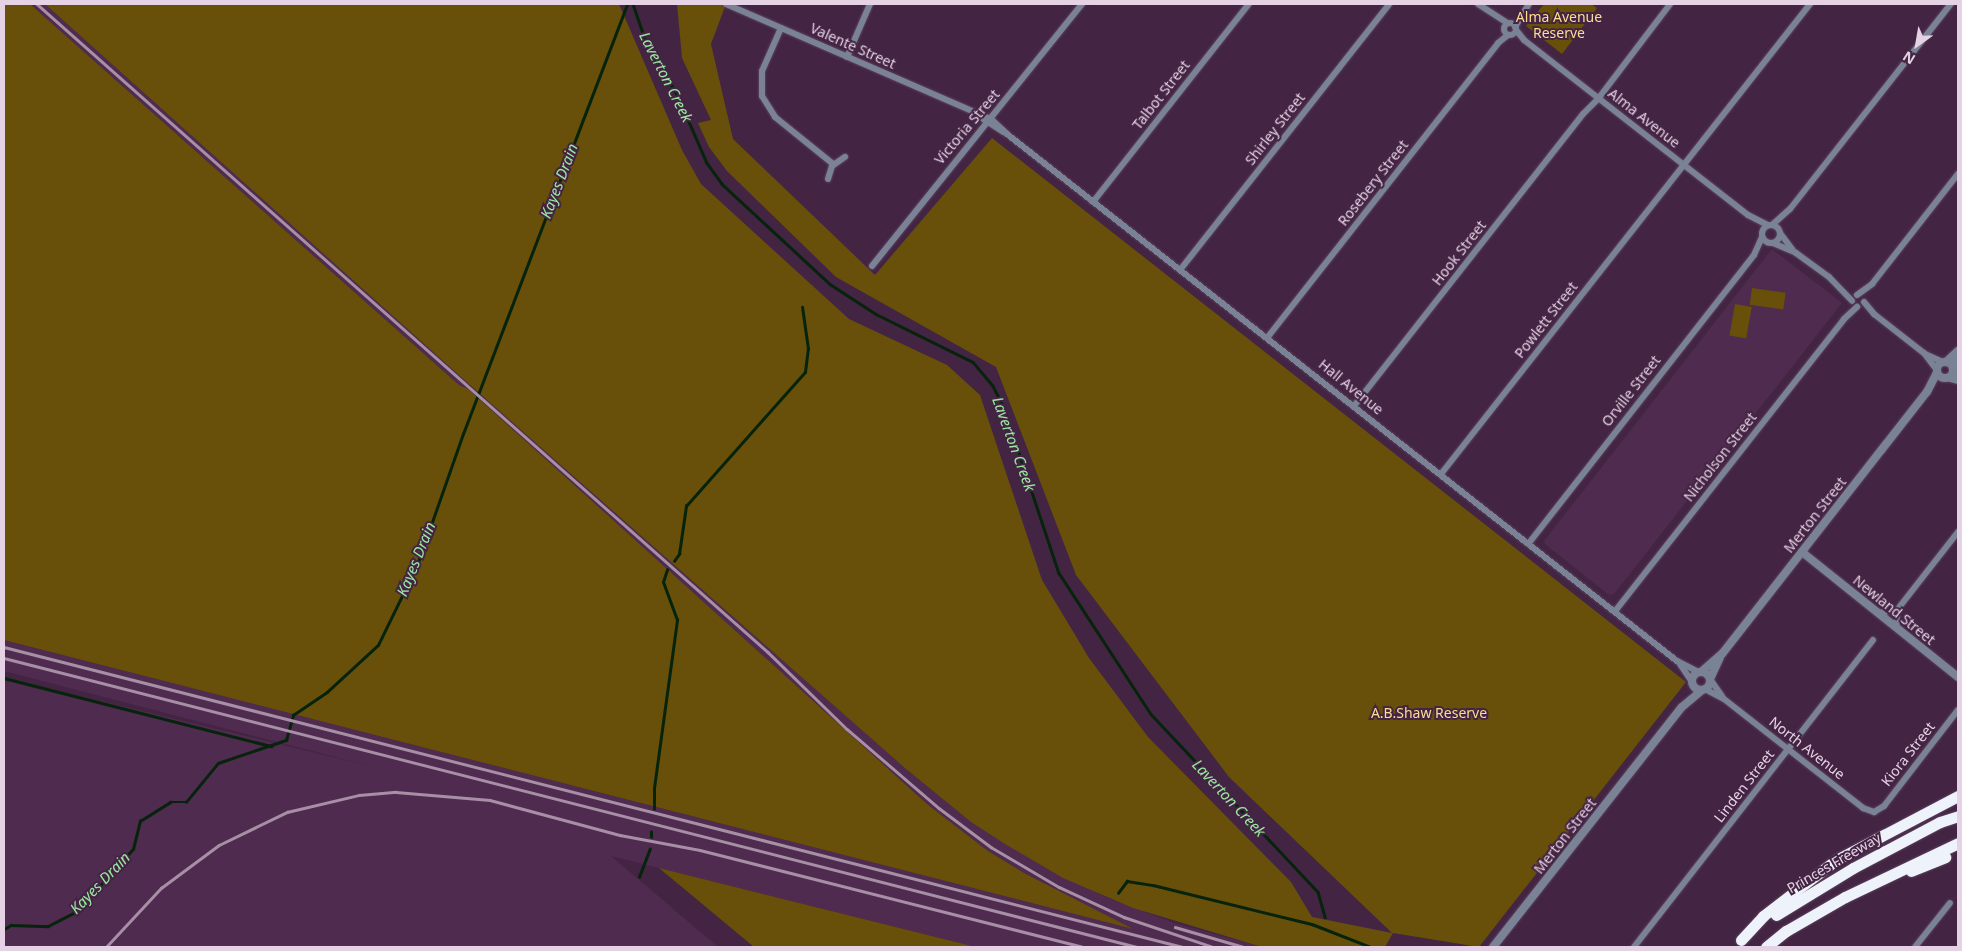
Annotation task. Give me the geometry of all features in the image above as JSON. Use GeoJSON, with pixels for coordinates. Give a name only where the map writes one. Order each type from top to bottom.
{"type":"FeatureCollection","features":[{"type":"Feature","properties":{"kind":"highway"},"geometry":{"type":"LineString","coordinates":[[1736,944],[1763,916],[1836,860],[1958,796]]}},
{"type":"Feature","properties":{"kind":"highway","name":"Princes Freeway"},"geometry":{"type":"LineString","coordinates":[[1736,944],[1798,900],[1853,868],[1940,822],[1958,816]]}},
{"type":"Feature","properties":{"kind":"highway"},"geometry":{"type":"LineString","coordinates":[[1766,947],[1845,897],[1958,843]]}},
{"type":"Feature","properties":{"kind":"highway"},"geometry":{"type":"LineString","coordinates":[[1771,947],[1854,898],[1958,852]]}},
{"type":"Feature","properties":{"kind":"street","name":"Valente Street"},"geometry":{"type":"LineString","coordinates":[[726,4],[990,121]]}},
{"type":"Feature","properties":{"kind":"street"},"geometry":{"type":"LineString","coordinates":[[847,57],[870,4]]}},
{"type":"Feature","properties":{"kind":"street","name":"Victoria Street"},"geometry":{"type":"LineString","coordinates":[[872,266],[961,152],[990,121],[1082,4]]}},
{"type":"Feature","properties":{"kind":"street","name":"Talbot Street"},"geometry":{"type":"LineString","coordinates":[[1094,202],[1248,4]]}},
{"type":"Feature","properties":{"kind":"street","name":"Shirley Street"},"geometry":{"type":"LineString","coordinates":[[1180,270],[1389,4]]}},
{"type":"Feature","properties":{"kind":"street","name":"Alma Avenue"},"geometry":{"type":"LineString","coordinates":[[1478,4],[1748,215],[1780,232]]}},
{"type":"Feature","properties":{"kind":"street","name":"Rosebery Street"},"geometry":{"type":"LineString","coordinates":[[1267,338],[1529,4]]}},
{"type":"Feature","properties":{"kind":"street","name":"Hook Street"},"geometry":{"type":"LineString","coordinates":[[1354,406],[1670,4]]}},
{"type":"Feature","properties":{"kind":"street","name":"Powlett Street"},"geometry":{"type":"LineString","coordinates":[[1441,474],[1810,4]]}},
{"type":"Feature","properties":{"kind":"street"},"geometry":{"type":"LineString","coordinates":[[1770,225],[1790,209],[1952,4]]}},
{"type":"Feature","properties":{"kind":"street"},"geometry":{"type":"LineString","coordinates":[[781,28],[762,71],[762,96],[775,118],[833,164]]}},
{"type":"Feature","properties":{"kind":"street","name":"Hall Avenue"},"geometry":{"type":"LineString","coordinates":[[990,121],[1616,610],[1677,661],[1693,683]]}},
{"type":"Feature","properties":{"kind":"street"},"geometry":{"type":"LineString","coordinates":[[828,179],[833,164],[845,157]]}},
{"type":"Feature","properties":{"kind":"street","name":"Nicholson Street"},"geometry":{"type":"LineString","coordinates":[[1616,610],[1844,319],[1855,302],[1872,284],[1958,174]]}},
{"type":"Feature","properties":{"kind":"street"},"geometry":{"type":"LineString","coordinates":[[1790,209],[1780,232],[1796,253],[1841,288],[1855,302],[1874,314],[1924,353],[1944,362],[1953,369],[1958,379]]}},
{"type":"Feature","properties":{"kind":"street","name":"Alma Avenue"},"geometry":{"type":"LineString","coordinates":[[1748,215],[1762,235],[1771,243]]}},
{"type":"Feature","properties":{"kind":"street","name":"Orville Street"},"geometry":{"type":"LineString","coordinates":[[1528,543],[1754,255],[1762,235],[1770,225]]}},
{"type":"Feature","properties":{"kind":"street","name":"Orville Street"},"geometry":{"type":"LineString","coordinates":[[1754,255],[1771,243],[1780,232]]}},
{"type":"Feature","properties":{"kind":"street"},"geometry":{"type":"LineString","coordinates":[[1771,243],[1796,253]]}},
{"type":"Feature","properties":{"kind":"street","name":"Nicholson Street"},"geometry":{"type":"LineString","coordinates":[[1864,301],[1872,284]]}},
{"type":"Feature","properties":{"kind":"street"},"geometry":{"type":"LineString","coordinates":[[1855,302],[1864,301],[1874,314]]}},
{"type":"Feature","properties":{"kind":"street"},"geometry":{"type":"LineString","coordinates":[[1944,362],[1958,350]]}},
{"type":"Feature","properties":{"kind":"street"},"geometry":{"type":"LineString","coordinates":[[1924,353],[1937,371],[1946,378],[1958,379]]}},
{"type":"Feature","properties":{"kind":"street"},"geometry":{"type":"LineString","coordinates":[[1953,369],[1958,357]]}},
{"type":"Feature","properties":{"kind":"street","name":"Merton Street"},"geometry":{"type":"LineString","coordinates":[[1492,947],[1505,933],[1682,707],[1703,689],[1722,654],[1927,392],[1937,371],[1944,362]]}},
{"type":"Feature","properties":{"kind":"street","name":"Merton Street"},"geometry":{"type":"LineString","coordinates":[[1927,392],[1946,378],[1953,369]]}},
{"type":"Feature","properties":{"kind":"street"},"geometry":{"type":"LineString","coordinates":[[1897,623],[1897,610],[1958,532]]}},
{"type":"Feature","properties":{"kind":"street","name":"Newland Street"},"geometry":{"type":"LineString","coordinates":[[1802,552],[1958,677]]}},
{"type":"Feature","properties":{"kind":"street","name":"Newland Street"},"geometry":{"type":"LineString","coordinates":[[1814,562],[1883,612],[1958,671]]}},
{"type":"Feature","properties":{"kind":"street"},"geometry":{"type":"LineString","coordinates":[[1883,612],[1897,610]]}},
{"type":"Feature","properties":{"kind":"street","name":"Linden Street"},"geometry":{"type":"LineString","coordinates":[[1634,947],[1874,640]]}},
{"type":"Feature","properties":{"kind":"street","name":"Merton Street"},"geometry":{"type":"LineString","coordinates":[[1682,707],[1700,672],[1722,654]]}},
{"type":"Feature","properties":{"kind":"street","name":"Hall Avenue"},"geometry":{"type":"LineString","coordinates":[[1677,661],[1700,672]]}},
{"type":"Feature","properties":{"kind":"street"},"geometry":{"type":"LineString","coordinates":[[1700,672],[1710,679]]}},
{"type":"Feature","properties":{"kind":"street","name":"North Avenue"},"geometry":{"type":"LineString","coordinates":[[1710,679],[1724,699]]}},
{"type":"Feature","properties":{"kind":"street"},"geometry":{"type":"LineString","coordinates":[[1693,683],[1703,689]]}},
{"type":"Feature","properties":{"kind":"street","name":"North Avenue"},"geometry":{"type":"LineString","coordinates":[[1703,689],[1724,699],[1863,808],[1877,811]]}},
{"type":"Feature","properties":{"kind":"street","name":"Kiora Street"},"geometry":{"type":"LineString","coordinates":[[1877,811],[1958,710]]}},
{"type":"Feature","properties":{"kind":"street"},"geometry":{"type":"LineString","coordinates":[[1915,947],[1950,903]]}},
{"type":"Feature","properties":{"kind":"street","name":"Merton Street"},"geometry":{"type":"LineString","coordinates":[[1500,947],[1505,933]]}},
{"type":"Feature","properties":{"kind":"shaded area"},"geometry":{"type":"Polygon","coordinates":[[[30,4],[45,4],[468,381],[468,389],[459,385],[30,4]]]}},
{"type":"Feature","properties":{"kind":"shaded area"},"geometry":{"type":"Polygon","coordinates":[[[1772,249],[1842,303],[1614,594],[1609,595],[1545,544],[1544,541],[1772,249]]]}},
{"type":"Feature","properties":{"kind":"shaded area"},"geometry":{"type":"Polygon","coordinates":[[[485,398],[906,769],[971,822],[1046,868],[1108,898],[1174,923],[1262,947],[976,947],[611,856],[718,947],[4,947],[4,678],[370,766],[4,671],[4,640],[1129,928],[1024,873],[988,851],[927,804],[494,415],[483,402],[485,398]]]}},
{"type":"Feature","properties":{"kind":"green space"},"geometry":{"type":"Polygon","coordinates":[[[4,4],[30,4],[459,385],[468,389],[927,804],[988,851],[1024,873],[1133,929],[4,640],[4,4]]]}},
{"type":"Feature","properties":{"kind":"green space","name":"A.B.Shaw Reserve"},"geometry":{"type":"Polygon","coordinates":[[[45,4],[619,4],[682,150],[701,184],[849,319],[947,365],[980,395],[1042,580],[1089,658],[1148,737],[1291,882],[1312,917],[1392,933],[1229,777],[1076,575],[996,367],[836,277],[727,171],[709,147],[698,123],[711,120],[682,58],[677,4],[726,4],[711,44],[733,139],[875,275],[992,138],[1686,682],[1479,947],[1393,933],[1385,947],[1262,947],[1133,908],[1063,878],[1005,844],[971,822],[906,769],[470,385],[45,4]]]}},
{"type":"Feature","properties":{"kind":"green space","name":"Alma Avenue Reserve"},"geometry":{"type":"Polygon","coordinates":[[[1544,4],[1591,4],[1597,8],[1562,54],[1526,26],[1544,4]]]}},
{"type":"Feature","properties":{"kind":"green space"},"geometry":{"type":"Polygon","coordinates":[[[1752,288],[1786,293],[1783,310],[1750,305],[1752,288]]]}},
{"type":"Feature","properties":{"kind":"green space"},"geometry":{"type":"Polygon","coordinates":[[[1735,304],[1752,307],[1746,338],[1729,336],[1735,304]]]}},
{"type":"Feature","properties":{"kind":"green space"},"geometry":{"type":"Polygon","coordinates":[[[659,868],[976,947],[754,947],[659,868]]]}},
{"type":"Feature","properties":{"kind":"waterway","name":"Kayes Drain"},"geometry":{"type":"LineString","coordinates":[[4,929],[11,925],[48,926],[76,912],[133,849],[140,821],[170,802],[186,802],[218,763],[286,740],[293,715],[327,692],[378,645],[417,565],[463,434],[627,4]]}},
{"type":"Feature","properties":{"kind":"waterway","name":"Laverton Creek"},"geometry":{"type":"LineString","coordinates":[[633,4],[647,45],[677,94],[707,163],[722,184],[830,284],[876,314],[973,362],[993,386],[1004,408],[1059,573],[1151,714],[1318,892],[1325,917]]}},
{"type":"Feature","properties":{"kind":"waterway"},"geometry":{"type":"LineString","coordinates":[[674,561],[679,554],[686,506],[805,372],[808,349],[802,307]]}},
{"type":"Feature","properties":{"kind":"waterway"},"geometry":{"type":"LineString","coordinates":[[654,809],[654,788],[677,620],[663,582],[667,570]]}},
{"type":"Feature","properties":{"kind":"waterway"},"geometry":{"type":"LineString","coordinates":[[4,678],[271,746]]}},
{"type":"Feature","properties":{"kind":"waterway"},"geometry":{"type":"LineString","coordinates":[[651,832],[651,837]]}},
{"type":"Feature","properties":{"kind":"waterway"},"geometry":{"type":"LineString","coordinates":[[639,877],[650,849]]}},
{"type":"Feature","properties":{"kind":"waterway"},"geometry":{"type":"LineString","coordinates":[[1118,893],[1127,881],[1153,885],[1312,924],[1371,947]]}},
{"type":"Feature","properties":{"kind":"railway"},"geometry":{"type":"LineString","coordinates":[[37,4],[768,652],[847,729],[939,808],[991,847],[1059,887],[1124,917],[1213,947]]}},
{"type":"Feature","properties":{"kind":"railway"},"geometry":{"type":"LineString","coordinates":[[4,647],[1183,947]]}},
{"type":"Feature","properties":{"kind":"railway"},"geometry":{"type":"LineString","coordinates":[[4,658],[1137,947]]}},
{"type":"Feature","properties":{"kind":"railway"},"geometry":{"type":"LineString","coordinates":[[106,947],[161,888],[219,845],[287,812],[359,795],[396,792],[490,800],[620,835],[700,850],[1082,947]]}},
{"type":"Feature","properties":{"kind":"railway"},"geometry":{"type":"LineString","coordinates":[[1175,927],[1244,947]]}}]}
